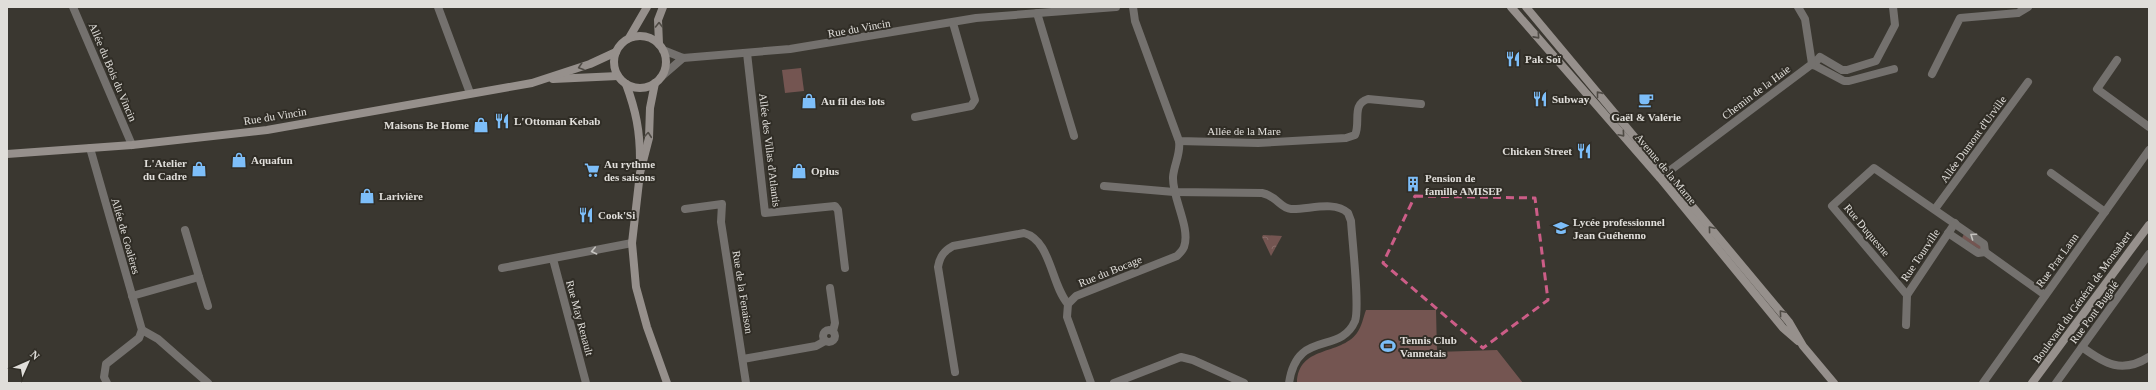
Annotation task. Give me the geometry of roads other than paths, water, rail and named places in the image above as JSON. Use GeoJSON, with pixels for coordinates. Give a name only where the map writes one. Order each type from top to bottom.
{"type":"FeatureCollection","features":[{"type":"Feature","properties":{"kind":"main road"},"geometry":{"type":"LineString","coordinates":[[640,173],[640,136],[636,108],[626,84],[618,76],[614,68],[616,52],[629,38],[647,7]]}},
{"type":"Feature","properties":{"kind":"main road"},"geometry":{"type":"LineString","coordinates":[[663,7],[658,20],[661,47],[666,62],[658,80],[650,108],[648,138],[640,173],[632,243],[636,287],[647,326],[667,383]]}},
{"type":"Feature","properties":{"kind":"main road","name":"Avenue de la Marne"},"geometry":{"type":"LineString","coordinates":[[1511,7],[1663,176],[1789,322],[1803,346],[1834,383]]}},
{"type":"Feature","properties":{"kind":"main road","name":"Avenue de la Marne"},"geometry":{"type":"LineString","coordinates":[[1526,7],[1663,176]]}},
{"type":"Feature","properties":{"kind":"main road"},"geometry":{"type":"LineString","coordinates":[[629,38],[645,36],[661,47]]}},
{"type":"Feature","properties":{"kind":"main road","name":"Rue du Vincin"},"geometry":{"type":"LineString","coordinates":[[7,154],[132,145],[267,130],[544,79],[590,64],[616,52]]}},
{"type":"Feature","properties":{"kind":"main road","name":"Rue du Vincin"},"geometry":{"type":"LineString","coordinates":[[544,79],[618,76]]}},
{"type":"Feature","properties":{"kind":"main road"},"geometry":{"type":"LineString","coordinates":[[626,84],[641,88],[658,80]]}},
{"type":"Feature","properties":{"kind":"main road","name":"Boulevard du Général de Monsabert"},"geometry":{"type":"LineString","coordinates":[[2032,383],[2149,225]]}},
{"type":"Feature","properties":{"kind":"street","name":"Allée du Bois du Vincin"},"geometry":{"type":"LineString","coordinates":[[73,7],[132,145]]}},
{"type":"Feature","properties":{"kind":"street"},"geometry":{"type":"LineString","coordinates":[[438,7],[470,93]]}},
{"type":"Feature","properties":{"kind":"street","name":"Rue du Vincin"},"geometry":{"type":"LineString","coordinates":[[661,47],[683,58],[809,48],[976,18],[1116,7]]}},
{"type":"Feature","properties":{"kind":"street"},"geometry":{"type":"LineString","coordinates":[[1133,7],[1135,21],[1180,141]]}},
{"type":"Feature","properties":{"kind":"street"},"geometry":{"type":"LineString","coordinates":[[1798,7],[1805,19],[1813,64]]}},
{"type":"Feature","properties":{"kind":"street"},"geometry":{"type":"LineString","coordinates":[[1813,64],[1820,57],[1842,70],[1847,70],[1876,61],[1895,25],[1893,7]]}},
{"type":"Feature","properties":{"kind":"street"},"geometry":{"type":"LineString","coordinates":[[1932,74],[1960,18],[2018,13],[2028,7]]}},
{"type":"Feature","properties":{"kind":"street"},"geometry":{"type":"LineString","coordinates":[[1037,13],[1074,136]]}},
{"type":"Feature","properties":{"kind":"street"},"geometry":{"type":"LineString","coordinates":[[915,117],[971,106],[975,100],[954,23]]}},
{"type":"Feature","properties":{"kind":"street","name":"Allée des Villas d'Atlantis"},"geometry":{"type":"LineString","coordinates":[[747,53],[765,213],[835,206],[838,210],[845,268]]}},
{"type":"Feature","properties":{"kind":"street"},"geometry":{"type":"LineString","coordinates":[[658,80],[683,58]]}},
{"type":"Feature","properties":{"kind":"street"},"geometry":{"type":"LineString","coordinates":[[2117,60],[2097,89],[2149,128]]}},
{"type":"Feature","properties":{"kind":"street"},"geometry":{"type":"LineString","coordinates":[[1813,64],[1844,81],[1849,81],[1894,68]]}},
{"type":"Feature","properties":{"kind":"street","name":"Chemin de la Haie"},"geometry":{"type":"LineString","coordinates":[[1663,176],[1813,64]]}},
{"type":"Feature","properties":{"kind":"street","name":"Allée Dumont d'Urville"},"geometry":{"type":"LineString","coordinates":[[1935,209],[2028,82]]}},
{"type":"Feature","properties":{"kind":"street","name":"Allée de la Mare"},"geometry":{"type":"LineString","coordinates":[[1180,141],[1258,143],[1346,138],[1355,135],[1357,130],[1357,108],[1364,100],[1368,98],[1421,104]]}},
{"type":"Feature","properties":{"kind":"street","name":"Rue du Bocage"},"geometry":{"type":"LineString","coordinates":[[1068,304],[1076,296],[1177,256],[1184,247],[1186,237],[1174,192],[1173,177],[1180,156],[1180,141]]}},
{"type":"Feature","properties":{"kind":"street","name":"Allée de Goalères"},"geometry":{"type":"LineString","coordinates":[[90,148],[142,330]]}},
{"type":"Feature","properties":{"kind":"street","name":"Rue Prat Lann"},"geometry":{"type":"LineString","coordinates":[[1983,383],[2149,150]]}},
{"type":"Feature","properties":{"kind":"street","name":"Rue Duquesne"},"geometry":{"type":"LineString","coordinates":[[1907,295],[1832,206],[1874,168],[1984,244],[1985,252]]}},
{"type":"Feature","properties":{"kind":"street"},"geometry":{"type":"LineString","coordinates":[[2051,173],[2105,212]]}},
{"type":"Feature","properties":{"kind":"street"},"geometry":{"type":"LineString","coordinates":[[1104,186],[1174,192],[1262,193],[1271,195],[1282,206],[1290,209],[1337,207],[1348,213],[1351,221],[1356,296],[1355,320],[1348,331],[1339,338],[1314,346],[1297,358],[1291,370],[1289,383]]}},
{"type":"Feature","properties":{"kind":"street","name":"Rue de la Fenaison"},"geometry":{"type":"LineString","coordinates":[[685,209],[725,204],[721,222],[746,383]]}},
{"type":"Feature","properties":{"kind":"street","name":"Rue Tourville"},"geometry":{"type":"LineString","coordinates":[[1906,324],[1907,295],[1955,223]]}},
{"type":"Feature","properties":{"kind":"street"},"geometry":{"type":"LineString","coordinates":[[185,230],[208,306]]}},
{"type":"Feature","properties":{"kind":"street"},"geometry":{"type":"LineString","coordinates":[[955,372],[938,267],[940,257],[950,248],[1024,233],[1031,235],[1042,246],[1061,297],[1068,304],[1067,317],[1091,383],[1096,383]]}},
{"type":"Feature","properties":{"kind":"street"},"geometry":{"type":"LineString","coordinates":[[1948,233],[1978,253],[1985,252],[2045,295]]}},
{"type":"Feature","properties":{"kind":"street"},"geometry":{"type":"LineString","coordinates":[[502,268],[632,243]]}},
{"type":"Feature","properties":{"kind":"street","name":"Rue Pont Bugalé"},"geometry":{"type":"LineString","coordinates":[[2056,383],[2149,254]]}},
{"type":"Feature","properties":{"kind":"street","name":"Rue May Renault"},"geometry":{"type":"LineString","coordinates":[[552,259],[586,383]]}},
{"type":"Feature","properties":{"kind":"street"},"geometry":{"type":"LineString","coordinates":[[132,296],[199,277]]}},
{"type":"Feature","properties":{"kind":"street"},"geometry":{"type":"LineString","coordinates":[[743,359],[816,346],[825,341],[823,336],[824,332],[829,330],[833,331],[835,323],[830,288]]}},
{"type":"Feature","properties":{"kind":"street"},"geometry":{"type":"LineString","coordinates":[[107,383],[104,377],[106,364],[140,338],[142,330],[158,339],[208,383]]}},
{"type":"Feature","properties":{"kind":"street"},"geometry":{"type":"LineString","coordinates":[[2082,347],[2103,362],[2123,366],[2149,357]]}},
{"type":"Feature","properties":{"kind":"street"},"geometry":{"type":"LineString","coordinates":[[1114,383],[1182,357],[1193,360],[1244,383]]}},
{"type":"Feature","properties":{"kind":"place","name":"Pak Soï"},"geometry":{"type":"Point","coordinates":[1513,59]}},
{"type":"Feature","properties":{"kind":"place","name":"Subway"},"geometry":{"type":"Point","coordinates":[1540,99]}},
{"type":"Feature","properties":{"kind":"place","name":"Gaël & Valérie"},"geometry":{"type":"Point","coordinates":[1646,100]}},
{"type":"Feature","properties":{"kind":"place","name":"Au fil des lots"},"geometry":{"type":"Point","coordinates":[809,101]}},
{"type":"Feature","properties":{"kind":"place","name":"L'Ottoman Kebab"},"geometry":{"type":"Point","coordinates":[502,121]}},
{"type":"Feature","properties":{"kind":"place","name":"Maisons Be Home"},"geometry":{"type":"Point","coordinates":[481,125]}},
{"type":"Feature","properties":{"kind":"place","name":"Chicken Street"},"geometry":{"type":"Point","coordinates":[1584,151]}},
{"type":"Feature","properties":{"kind":"place","name":"Aquafun"},"geometry":{"type":"Point","coordinates":[239,160]}},
{"type":"Feature","properties":{"kind":"place","name":"L'Atelier du Cadre"},"geometry":{"type":"Point","coordinates":[199,169]}},
{"type":"Feature","properties":{"kind":"place","name":"Au rythme des saisons"},"geometry":{"type":"Point","coordinates":[592,170]}},
{"type":"Feature","properties":{"kind":"place","name":"Oplus"},"geometry":{"type":"Point","coordinates":[799,171]}},
{"type":"Feature","properties":{"kind":"place","name":"Pension de famille AMISEP"},"geometry":{"type":"Point","coordinates":[1413,184]}},
{"type":"Feature","properties":{"kind":"place","name":"Larivière"},"geometry":{"type":"Point","coordinates":[367,196]}},
{"type":"Feature","properties":{"kind":"place","name":"Cook'Si"},"geometry":{"type":"Point","coordinates":[586,215]}},
{"type":"Feature","properties":{"kind":"place","name":"Lycée professionnel Jean Guéhenno"},"geometry":{"type":"Point","coordinates":[1561,228]}},
{"type":"Feature","properties":{"kind":"place","name":"Tennis Club Vannetais"},"geometry":{"type":"Point","coordinates":[1388,346]}}]}
